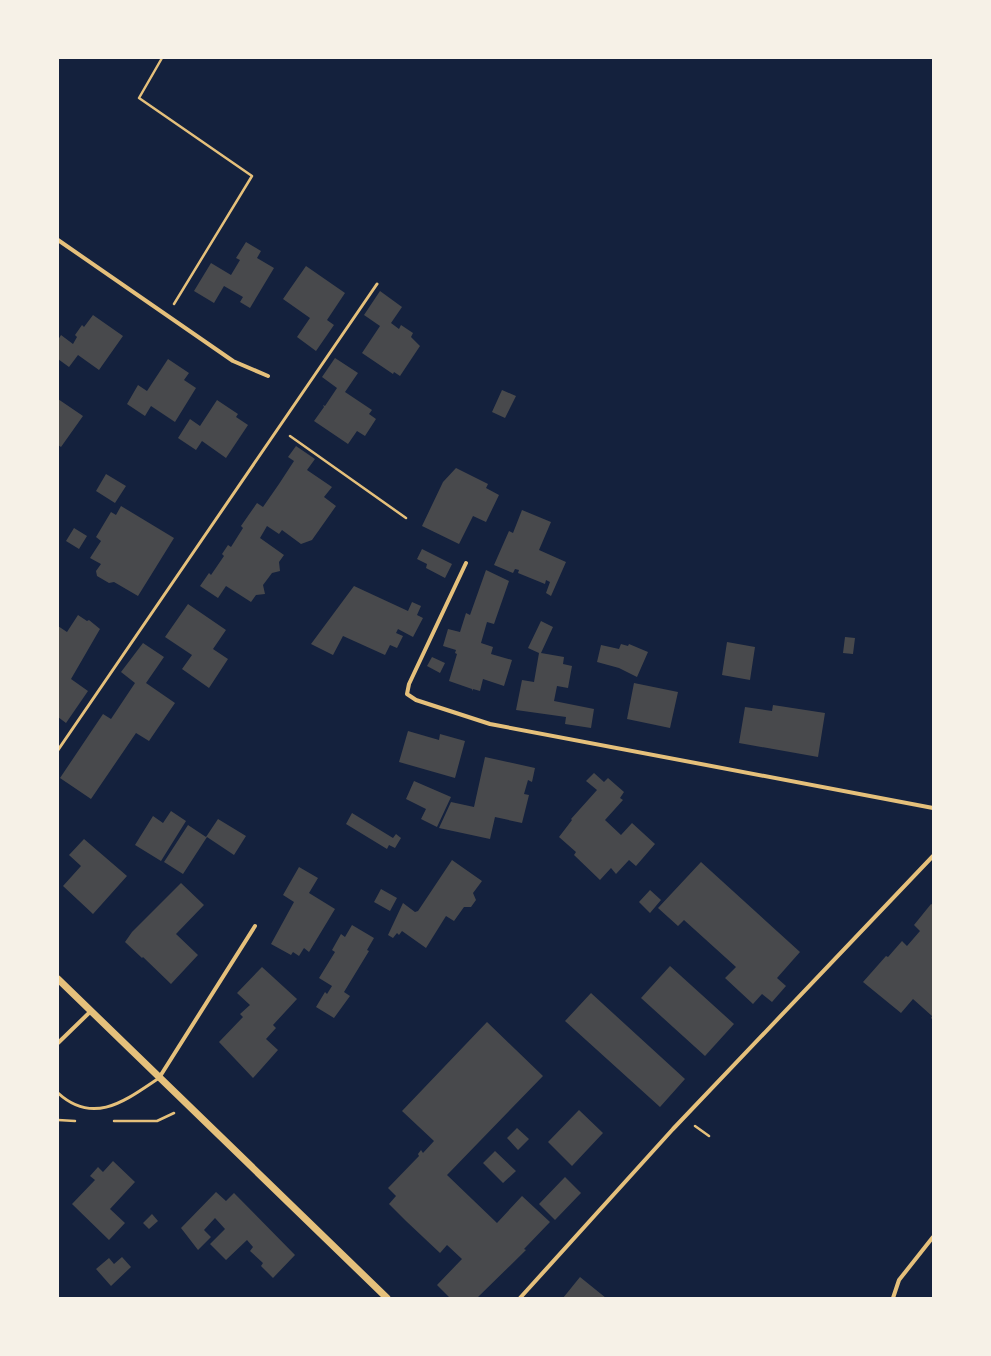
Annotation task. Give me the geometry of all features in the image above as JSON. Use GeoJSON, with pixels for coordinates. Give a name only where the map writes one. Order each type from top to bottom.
{"type":"FeatureCollection","features":[{"type":"Feature","properties":{"kind":"street"},"geometry":{"type":"LineString","coordinates":[[58,240],[233,361],[268,376]]}},
{"type":"Feature","properties":{"kind":"street"},"geometry":{"type":"LineString","coordinates":[[466,563],[409,684],[407,694],[416,700],[490,724],[933,808]]}},
{"type":"Feature","properties":{"kind":"street"},"geometry":{"type":"LineString","coordinates":[[520,1298],[683,1118],[933,856]]}},
{"type":"Feature","properties":{"kind":"street"},"geometry":{"type":"LineString","coordinates":[[159,1078],[255,926]]}},
{"type":"Feature","properties":{"kind":"street"},"geometry":{"type":"LineString","coordinates":[[58,979],[187,1106],[387,1298]]}},
{"type":"Feature","properties":{"kind":"street"},"geometry":{"type":"LineString","coordinates":[[58,1043],[90,1010]]}},
{"type":"Feature","properties":{"kind":"street"},"geometry":{"type":"LineString","coordinates":[[893,1298],[899,1280],[933,1237]]}},
{"type":"Feature","properties":{"kind":"lane"},"geometry":{"type":"LineString","coordinates":[[58,750],[377,284]]}},
{"type":"Feature","properties":{"kind":"lane"},"geometry":{"type":"LineString","coordinates":[[58,1093],[68,1102],[96,1110],[124,1101],[159,1078]]}},
{"type":"Feature","properties":{"kind":"path"},"geometry":{"type":"LineString","coordinates":[[162,58],[139,98],[252,176],[166,316]]}},
{"type":"Feature","properties":{"kind":"path"},"geometry":{"type":"LineString","coordinates":[[278,428],[406,518]]}},
{"type":"Feature","properties":{"kind":"path"},"geometry":{"type":"LineString","coordinates":[[112,1121],[157,1121],[187,1106]]}},
{"type":"Feature","properties":{"kind":"path"},"geometry":{"type":"LineString","coordinates":[[58,1120],[81,1121]]}},
{"type":"Feature","properties":{"kind":"building"},"geometry":{"type":"Polygon","coordinates":[[[246,242],[261,251],[257,258],[274,268],[250,308],[240,302],[243,297],[224,286],[214,303],[194,291],[211,263],[231,275],[240,260],[236,258],[246,242]]]}},
{"type":"Feature","properties":{"kind":"building"},"geometry":{"type":"Polygon","coordinates":[[[306,266],[345,293],[327,320],[334,325],[316,351],[297,337],[310,318],[283,299],[306,266]]]}},
{"type":"Feature","properties":{"kind":"building"},"geometry":{"type":"Polygon","coordinates":[[[380,291],[402,307],[391,323],[399,329],[401,325],[413,333],[411,337],[420,346],[400,376],[394,372],[393,374],[362,353],[380,326],[364,315],[380,291]]]}},
{"type":"Feature","properties":{"kind":"building"},"geometry":{"type":"Polygon","coordinates":[[[93,315],[123,336],[99,370],[78,355],[69,367],[58,359],[58,340],[61,335],[73,344],[77,337],[75,335],[82,325],[84,327],[93,315]]]}},
{"type":"Feature","properties":{"kind":"building"},"geometry":{"type":"Polygon","coordinates":[[[335,358],[358,373],[345,392],[372,410],[369,414],[376,419],[365,436],[357,431],[348,444],[314,421],[324,407],[323,405],[325,406],[337,388],[322,377],[335,358]]]}},
{"type":"Feature","properties":{"kind":"building"},"geometry":{"type":"Polygon","coordinates":[[[168,359],[189,373],[184,380],[196,388],[175,422],[151,406],[145,416],[127,404],[138,385],[147,391],[168,359]]]}},
{"type":"Feature","properties":{"kind":"building"},"geometry":{"type":"Polygon","coordinates":[[[502,390],[516,396],[505,418],[492,412],[502,390]]]}},
{"type":"Feature","properties":{"kind":"building"},"geometry":{"type":"Polygon","coordinates":[[[58,399],[83,416],[61,447],[58,445],[58,399]]]}},
{"type":"Feature","properties":{"kind":"building"},"geometry":{"type":"Polygon","coordinates":[[[217,400],[238,414],[236,417],[248,425],[226,458],[202,441],[196,450],[178,438],[190,419],[200,426],[217,400]]]}},
{"type":"Feature","properties":{"kind":"building"},"geometry":{"type":"Polygon","coordinates":[[[296,446],[315,459],[307,470],[332,487],[324,497],[336,506],[312,540],[301,544],[282,530],[279,534],[267,526],[260,538],[284,555],[279,562],[280,571],[272,573],[263,585],[265,594],[256,595],[251,602],[226,586],[218,598],[200,586],[209,573],[211,575],[224,556],[222,554],[228,545],[231,547],[243,528],[241,526],[257,503],[263,507],[279,484],[294,461],[288,457],[296,446]]]}},
{"type":"Feature","properties":{"kind":"building"},"geometry":{"type":"Polygon","coordinates":[[[456,468],[488,484],[486,488],[499,495],[486,522],[473,516],[459,544],[422,526],[443,482],[456,468]]]}},
{"type":"Feature","properties":{"kind":"building"},"geometry":{"type":"Polygon","coordinates":[[[106,474],[126,486],[115,503],[96,491],[106,474]]]}},
{"type":"Feature","properties":{"kind":"building"},"geometry":{"type":"Polygon","coordinates":[[[121,506],[174,538],[138,596],[114,582],[109,583],[97,576],[96,571],[101,564],[90,558],[101,541],[96,537],[111,512],[116,515],[121,506]]]}},
{"type":"Feature","properties":{"kind":"building"},"geometry":{"type":"Polygon","coordinates":[[[522,510],[551,522],[539,550],[566,562],[551,596],[546,593],[550,582],[546,580],[545,584],[518,573],[519,570],[515,569],[513,573],[494,565],[509,531],[513,533],[522,510]]]}},
{"type":"Feature","properties":{"kind":"building"},"geometry":{"type":"Polygon","coordinates":[[[74,528],[87,536],[79,549],[66,541],[74,528]]]}},
{"type":"Feature","properties":{"kind":"building"},"geometry":{"type":"Polygon","coordinates":[[[422,549],[452,564],[445,578],[426,568],[427,564],[417,559],[422,549]]]}},
{"type":"Feature","properties":{"kind":"building"},"geometry":{"type":"Polygon","coordinates":[[[486,570],[509,581],[494,624],[487,622],[481,643],[493,647],[491,654],[512,660],[504,686],[483,679],[480,691],[473,689],[472,691],[472,689],[449,681],[457,654],[455,653],[456,650],[443,646],[448,629],[460,632],[466,613],[470,615],[486,570]]]}},
{"type":"Feature","properties":{"kind":"building"},"geometry":{"type":"Polygon","coordinates":[[[354,586],[408,611],[412,602],[421,606],[417,615],[423,618],[413,637],[398,629],[396,633],[403,636],[397,648],[390,645],[385,655],[343,636],[333,655],[311,644],[354,586]]]}},
{"type":"Feature","properties":{"kind":"building"},"geometry":{"type":"Polygon","coordinates":[[[188,604],[226,630],[213,649],[228,659],[209,688],[182,669],[192,655],[165,637],[188,604]]]}},
{"type":"Feature","properties":{"kind":"building"},"geometry":{"type":"Polygon","coordinates":[[[78,615],[87,621],[89,620],[100,629],[71,679],[88,691],[66,723],[58,717],[58,626],[67,632],[78,615]]]}},
{"type":"Feature","properties":{"kind":"building"},"geometry":{"type":"Polygon","coordinates":[[[541,621],[553,627],[541,653],[564,657],[563,664],[572,666],[568,688],[557,686],[554,701],[594,709],[591,728],[565,724],[566,717],[516,710],[522,680],[534,682],[539,653],[528,648],[541,621]]]}},
{"type":"Feature","properties":{"kind":"building"},"geometry":{"type":"Polygon","coordinates":[[[845,637],[855,638],[853,654],[843,653],[845,637]]]}},
{"type":"Feature","properties":{"kind":"building"},"geometry":{"type":"Polygon","coordinates":[[[727,642],[755,647],[750,680],[722,675],[727,642]]]}},
{"type":"Feature","properties":{"kind":"building"},"geometry":{"type":"Polygon","coordinates":[[[143,643],[164,657],[146,683],[175,703],[149,741],[136,733],[91,799],[60,778],[103,714],[111,719],[135,683],[121,672],[143,643]]]}},
{"type":"Feature","properties":{"kind":"building"},"geometry":{"type":"Polygon","coordinates":[[[621,644],[628,646],[629,644],[648,652],[637,677],[619,668],[597,662],[601,645],[619,649],[621,644]]]}},
{"type":"Feature","properties":{"kind":"building"},"geometry":{"type":"Polygon","coordinates":[[[432,657],[445,663],[440,673],[427,666],[432,657]]]}},
{"type":"Feature","properties":{"kind":"building"},"geometry":{"type":"Polygon","coordinates":[[[634,683],[678,692],[670,728],[627,719],[634,683]]]}},
{"type":"Feature","properties":{"kind":"building"},"geometry":{"type":"Polygon","coordinates":[[[773,705],[825,713],[818,757],[739,743],[745,707],[772,711],[773,705]]]}},
{"type":"Feature","properties":{"kind":"building"},"geometry":{"type":"Polygon","coordinates":[[[408,731],[439,740],[440,734],[465,741],[455,778],[399,762],[408,731]]]}},
{"type":"Feature","properties":{"kind":"building"},"geometry":{"type":"Polygon","coordinates":[[[485,757],[535,768],[532,782],[528,780],[524,794],[529,795],[522,823],[495,817],[490,839],[439,828],[451,802],[474,807],[485,757]]]}},
{"type":"Feature","properties":{"kind":"building"},"geometry":{"type":"Polygon","coordinates":[[[594,773],[604,782],[608,778],[624,792],[620,798],[623,800],[605,820],[621,835],[632,823],[655,844],[636,866],[629,860],[616,874],[611,868],[600,880],[574,855],[576,852],[559,837],[572,820],[571,819],[597,790],[586,781],[594,773]]]}},
{"type":"Feature","properties":{"kind":"building"},"geometry":{"type":"Polygon","coordinates":[[[414,781],[451,797],[437,827],[421,819],[426,809],[406,799],[414,781]]]}},
{"type":"Feature","properties":{"kind":"building"},"geometry":{"type":"Polygon","coordinates":[[[171,811],[186,821],[161,861],[135,845],[153,816],[163,823],[171,811]]]}},
{"type":"Feature","properties":{"kind":"building"},"geometry":{"type":"Polygon","coordinates":[[[352,813],[393,838],[396,834],[401,838],[395,848],[389,845],[387,849],[346,824],[352,813]]]}},
{"type":"Feature","properties":{"kind":"building"},"geometry":{"type":"Polygon","coordinates":[[[218,819],[246,836],[234,855],[207,837],[183,874],[164,862],[188,825],[206,837],[218,819]]]}},
{"type":"Feature","properties":{"kind":"building"},"geometry":{"type":"Polygon","coordinates":[[[84,839],[127,876],[93,914],[63,886],[81,866],[69,855],[84,839]]]}},
{"type":"Feature","properties":{"kind":"building"},"geometry":{"type":"Polygon","coordinates":[[[452,860],[482,881],[473,893],[476,900],[471,907],[464,907],[454,921],[446,916],[426,948],[402,931],[399,935],[397,933],[393,938],[388,935],[403,903],[415,912],[418,911],[452,860]]]}},
{"type":"Feature","properties":{"kind":"building"},"geometry":{"type":"Polygon","coordinates":[[[701,862],[800,952],[777,978],[786,986],[772,1002],[762,994],[753,1004],[725,978],[736,967],[684,920],[678,926],[658,908],[701,862]]]}},
{"type":"Feature","properties":{"kind":"building"},"geometry":{"type":"Polygon","coordinates":[[[299,867],[318,878],[309,893],[335,909],[309,952],[304,948],[299,956],[293,952],[291,955],[271,944],[294,902],[283,895],[299,867]]]}},
{"type":"Feature","properties":{"kind":"building"},"geometry":{"type":"Polygon","coordinates":[[[181,883],[204,905],[176,934],[198,955],[171,984],[125,942],[132,932],[181,883]]]}},
{"type":"Feature","properties":{"kind":"building"},"geometry":{"type":"Polygon","coordinates":[[[381,889],[397,898],[390,911],[374,902],[381,889]]]}},
{"type":"Feature","properties":{"kind":"building"},"geometry":{"type":"Polygon","coordinates":[[[650,890],[661,900],[650,913],[639,902],[650,890]]]}},
{"type":"Feature","properties":{"kind":"building"},"geometry":{"type":"Polygon","coordinates":[[[931,904],[933,905],[933,1020],[931,1018],[932,1016],[913,999],[901,1013],[863,982],[886,956],[888,957],[902,941],[907,946],[920,931],[914,925],[931,904]]]}},
{"type":"Feature","properties":{"kind":"building"},"geometry":{"type":"Polygon","coordinates":[[[352,925],[374,938],[367,950],[369,951],[344,992],[350,996],[334,1018],[316,1007],[325,992],[327,994],[332,986],[319,978],[335,952],[332,950],[341,934],[345,937],[352,925]]]}},
{"type":"Feature","properties":{"kind":"building"},"geometry":{"type":"Polygon","coordinates":[[[670,966],[734,1024],[705,1056],[641,998],[670,966]]]}},
{"type":"Feature","properties":{"kind":"building"},"geometry":{"type":"Polygon","coordinates":[[[262,967],[297,999],[273,1025],[276,1028],[266,1039],[278,1050],[253,1078],[219,1042],[243,1017],[240,1014],[250,1005],[237,993],[262,967]]]}},
{"type":"Feature","properties":{"kind":"building"},"geometry":{"type":"Polygon","coordinates":[[[591,993],[685,1079],[660,1107],[565,1021],[591,993]]]}},
{"type":"Feature","properties":{"kind":"building"},"geometry":{"type":"Polygon","coordinates":[[[487,1022],[543,1076],[447,1175],[497,1223],[522,1196],[550,1222],[524,1249],[526,1250],[477,1298],[450,1298],[437,1285],[462,1259],[447,1245],[440,1253],[406,1221],[389,1204],[396,1196],[388,1188],[419,1156],[418,1154],[421,1150],[423,1153],[434,1141],[402,1111],[487,1022]]]}},
{"type":"Feature","properties":{"kind":"building"},"geometry":{"type":"Polygon","coordinates":[[[579,1110],[603,1133],[572,1166],[548,1142],[579,1110]]]}},
{"type":"Feature","properties":{"kind":"building"},"geometry":{"type":"Polygon","coordinates":[[[517,1128],[529,1139],[518,1150],[507,1138],[517,1128]]]}},
{"type":"Feature","properties":{"kind":"building"},"geometry":{"type":"Polygon","coordinates":[[[495,1151],[516,1171],[503,1183],[483,1163],[495,1151]]]}},
{"type":"Feature","properties":{"kind":"building"},"geometry":{"type":"Polygon","coordinates":[[[113,1161],[135,1182],[110,1209],[125,1223],[109,1240],[72,1204],[95,1180],[90,1176],[98,1167],[103,1172],[113,1161]]]}},
{"type":"Feature","properties":{"kind":"building"},"geometry":{"type":"Polygon","coordinates":[[[565,1177],[581,1193],[555,1220],[539,1204],[565,1177]]]}},
{"type":"Feature","properties":{"kind":"building"},"geometry":{"type":"Polygon","coordinates":[[[216,1192],[226,1201],[234,1193],[295,1255],[273,1278],[261,1266],[263,1263],[250,1251],[253,1247],[247,1240],[226,1260],[210,1244],[225,1229],[215,1218],[204,1230],[211,1237],[198,1250],[181,1228],[216,1192]]]}},
{"type":"Feature","properties":{"kind":"building"},"geometry":{"type":"Polygon","coordinates":[[[152,1214],[158,1221],[149,1229],[143,1223],[152,1214]]]}},
{"type":"Feature","properties":{"kind":"building"},"geometry":{"type":"Polygon","coordinates":[[[122,1257],[131,1267],[111,1286],[96,1269],[109,1258],[114,1264],[122,1257]]]}},
{"type":"Feature","properties":{"kind":"building"},"geometry":{"type":"Polygon","coordinates":[[[580,1277],[606,1298],[563,1298],[580,1277]]]}}]}
